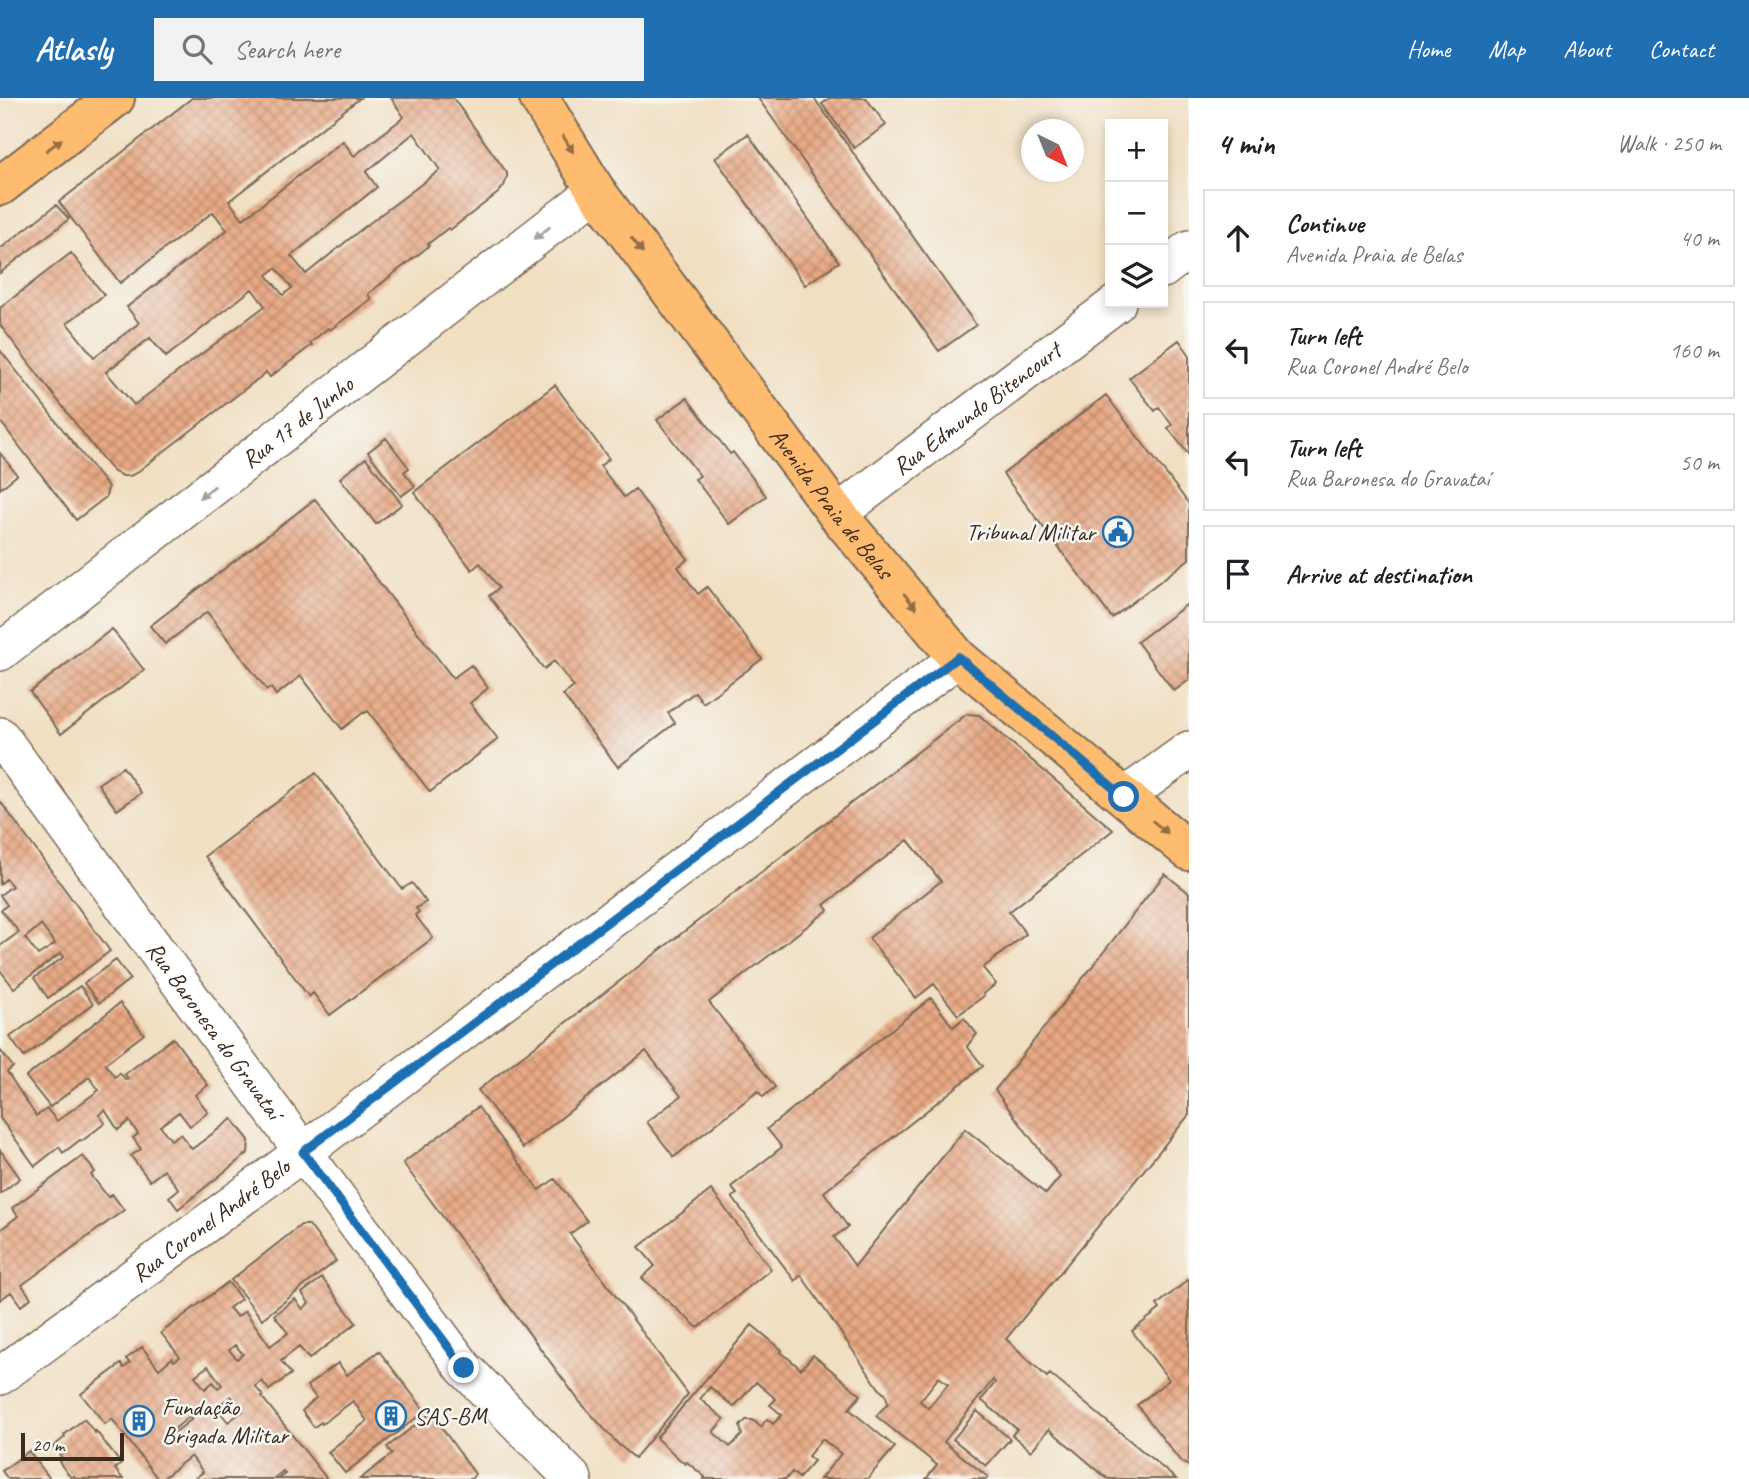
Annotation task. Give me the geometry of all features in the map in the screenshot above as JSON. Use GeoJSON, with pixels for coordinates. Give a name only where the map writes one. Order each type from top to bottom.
{"type":"FeatureCollection","features":[{"type":"Feature","properties":{"kind":"main road"},"geometry":{"type":"LineString","coordinates":[[0,186],[115,98]]}},
{"type":"Feature","properties":{"kind":"main road","name":"Avenida Praia de Belas"},"geometry":{"type":"LineString","coordinates":[[539,98],[596,191],[837,514],[958,657],[1189,851]]}},
{"type":"Feature","properties":{"kind":"street","name":"Rua 17 de Junho"},"geometry":{"type":"LineString","coordinates":[[0,652],[596,191]]}},
{"type":"Feature","properties":{"kind":"street"},"geometry":{"type":"LineString","coordinates":[[1168,265],[1189,249]]}},
{"type":"Feature","properties":{"kind":"street","name":"Rua Edmundo Bitencourt"},"geometry":{"type":"LineString","coordinates":[[837,514],[1110,308]]}},
{"type":"Feature","properties":{"kind":"street","name":"Rua Coronel André Belo"},"geometry":{"type":"LineString","coordinates":[[0,1376],[303,1152],[958,657]]}},
{"type":"Feature","properties":{"kind":"street","name":"Rua Baronesa do Gravataí"},"geometry":{"type":"LineString","coordinates":[[0,736],[464,1368],[573,1479]]}},
{"type":"Feature","properties":{"kind":"street"},"geometry":{"type":"LineString","coordinates":[[1124,797],[1189,750]]}},
{"type":"Feature","properties":{"kind":"building"},"geometry":{"type":"Polygon","coordinates":[[[192,98],[360,98],[229,201],[243,219],[343,141],[354,156],[404,117],[391,98],[453,98],[507,173],[504,186],[498,193],[450,230],[448,228],[368,294],[371,299],[330,330],[328,328],[310,343],[312,345],[270,377],[266,372],[130,476],[123,476],[109,467],[0,325],[0,308],[71,253],[104,295],[67,323],[94,357],[139,323],[127,307],[227,230],[213,212],[120,283],[59,202],[192,98]],[[414,133],[366,172],[377,187],[291,256],[306,274],[440,170],[414,133]],[[276,268],[267,275],[283,295],[292,288],[276,268]],[[252,289],[166,357],[150,338],[106,372],[134,405],[265,306],[252,289]]]}},
{"type":"Feature","properties":{"kind":"building"},"geometry":{"type":"Polygon","coordinates":[[[758,98],[814,98],[976,325],[939,351],[758,98]]]}},
{"type":"Feature","properties":{"kind":"building"},"geometry":{"type":"Polygon","coordinates":[[[830,98],[866,98],[886,125],[854,148],[822,104],[830,98]]]}},
{"type":"Feature","properties":{"kind":"building"},"geometry":{"type":"Polygon","coordinates":[[[748,134],[839,262],[805,285],[715,158],[748,134]]]}},
{"type":"Feature","properties":{"kind":"building"},"geometry":{"type":"Polygon","coordinates":[[[56,205],[69,219],[0,273],[0,249],[56,205]]]}},
{"type":"Feature","properties":{"kind":"building"},"geometry":{"type":"Polygon","coordinates":[[[1179,340],[1189,354],[1189,455],[1168,428],[1172,425],[1159,407],[1155,411],[1129,378],[1179,340]]]}},
{"type":"Feature","properties":{"kind":"building"},"geometry":{"type":"Polygon","coordinates":[[[0,350],[108,487],[106,497],[76,520],[0,421],[0,350]]]}},
{"type":"Feature","properties":{"kind":"building"},"geometry":{"type":"Polygon","coordinates":[[[555,385],[609,459],[600,466],[624,497],[635,489],[688,559],[678,567],[698,594],[707,587],[762,659],[703,703],[695,692],[668,713],[675,723],[618,767],[563,695],[574,687],[554,661],[544,669],[489,596],[499,588],[480,563],[472,570],[414,492],[555,385]]]}},
{"type":"Feature","properties":{"kind":"building","name":"Tribunal Militar"},"geometry":{"type":"Polygon","coordinates":[[[1106,395],[1189,504],[1189,559],[1112,618],[1003,474],[1106,395]]]}},
{"type":"Feature","properties":{"kind":"building"},"geometry":{"type":"Polygon","coordinates":[[[687,398],[766,496],[729,524],[695,479],[700,476],[657,420],[687,398]]]}},
{"type":"Feature","properties":{"kind":"building"},"geometry":{"type":"Polygon","coordinates":[[[386,438],[409,468],[404,472],[415,486],[401,496],[368,452],[386,438]]]}},
{"type":"Feature","properties":{"kind":"building"},"geometry":{"type":"Polygon","coordinates":[[[0,453],[17,475],[0,489],[0,453]]]}},
{"type":"Feature","properties":{"kind":"building"},"geometry":{"type":"Polygon","coordinates":[[[366,458],[402,504],[376,524],[340,478],[366,458]]]}},
{"type":"Feature","properties":{"kind":"building"},"geometry":{"type":"Polygon","coordinates":[[[315,499],[453,678],[471,665],[488,688],[470,703],[498,739],[430,792],[368,711],[342,729],[301,676],[276,695],[271,688],[267,690],[207,612],[165,644],[150,626],[315,499]]]}},
{"type":"Feature","properties":{"kind":"building"},"geometry":{"type":"Polygon","coordinates":[[[1189,603],[1189,680],[1174,691],[1137,642],[1189,603]]]}},
{"type":"Feature","properties":{"kind":"building"},"geometry":{"type":"Polygon","coordinates":[[[112,629],[144,670],[61,734],[30,692],[112,629]]]}},
{"type":"Feature","properties":{"kind":"building"},"geometry":{"type":"Polygon","coordinates":[[[967,714],[979,715],[1113,830],[1009,912],[1026,934],[983,968],[996,984],[983,994],[984,996],[958,1015],[934,984],[916,998],[869,938],[941,881],[908,840],[824,905],[828,910],[709,1002],[775,1087],[763,1097],[758,1091],[674,1157],[647,1122],[681,1096],[646,1051],[523,1148],[478,1090],[967,714]]]}},
{"type":"Feature","properties":{"kind":"building"},"geometry":{"type":"Polygon","coordinates":[[[123,767],[141,793],[117,810],[98,784],[123,767]]]}},
{"type":"Feature","properties":{"kind":"building"},"geometry":{"type":"Polygon","coordinates":[[[316,773],[402,889],[412,883],[426,902],[416,908],[419,912],[415,915],[433,938],[330,1015],[313,993],[309,997],[205,856],[316,773]]]}},
{"type":"Feature","properties":{"kind":"building"},"geometry":{"type":"Polygon","coordinates":[[[0,801],[110,951],[48,998],[34,978],[64,957],[61,953],[14,988],[0,970],[0,946],[19,932],[1,910],[7,905],[0,895],[12,886],[6,879],[0,884],[0,801]],[[41,925],[25,938],[38,955],[55,944],[41,925]]]}},
{"type":"Feature","properties":{"kind":"building"},"geometry":{"type":"Polygon","coordinates":[[[1165,874],[1189,893],[1189,1115],[1006,1339],[1047,1377],[1050,1374],[1176,1479],[1108,1479],[1049,1429],[1031,1451],[1012,1435],[1017,1429],[981,1400],[995,1383],[993,1380],[944,1442],[988,1477],[987,1479],[926,1479],[937,1465],[876,1416],[888,1403],[885,1393],[878,1387],[801,1275],[795,1281],[732,1197],[737,1194],[731,1187],[782,1147],[767,1129],[931,998],[953,1027],[964,1018],[977,1034],[967,1046],[983,1066],[824,1192],[848,1227],[834,1237],[855,1266],[965,1129],[1046,1194],[1060,1177],[995,1090],[1165,874]],[[939,1377],[920,1401],[928,1408],[948,1384],[939,1377]]]}},
{"type":"Feature","properties":{"kind":"building"},"geometry":{"type":"Polygon","coordinates":[[[116,960],[130,979],[99,1003],[84,983],[116,960]]]}},
{"type":"Feature","properties":{"kind":"building"},"geometry":{"type":"Polygon","coordinates":[[[80,986],[93,1004],[24,1057],[10,1037],[80,986]]]}},
{"type":"Feature","properties":{"kind":"building"},"geometry":{"type":"Polygon","coordinates":[[[120,1003],[144,1034],[105,1064],[115,1077],[120,1073],[128,1079],[125,1074],[173,1038],[208,1085],[195,1095],[208,1112],[190,1126],[179,1112],[160,1126],[171,1140],[180,1134],[192,1149],[232,1119],[249,1140],[248,1153],[178,1209],[169,1197],[179,1189],[164,1170],[150,1181],[131,1156],[141,1149],[133,1138],[138,1134],[129,1121],[118,1130],[105,1110],[99,1115],[105,1123],[63,1153],[59,1147],[35,1166],[0,1118],[0,1050],[13,1067],[7,1072],[36,1116],[47,1109],[57,1121],[99,1090],[89,1077],[50,1107],[26,1077],[120,1003]]]}},
{"type":"Feature","properties":{"kind":"building"},"geometry":{"type":"Polygon","coordinates":[[[478,1107],[539,1190],[555,1179],[587,1221],[570,1234],[688,1394],[635,1458],[618,1444],[580,1402],[403,1163],[478,1107]]]}},
{"type":"Feature","properties":{"kind":"building"},"geometry":{"type":"Polygon","coordinates":[[[0,1150],[20,1178],[0,1194],[0,1150]]]}},
{"type":"Feature","properties":{"kind":"building"},"geometry":{"type":"Polygon","coordinates":[[[83,1156],[95,1172],[91,1175],[108,1197],[112,1194],[124,1210],[22,1285],[31,1298],[21,1306],[11,1292],[0,1300],[0,1230],[18,1216],[12,1208],[83,1156]]]}},
{"type":"Feature","properties":{"kind":"building"},"geometry":{"type":"Polygon","coordinates":[[[711,1190],[771,1269],[698,1328],[642,1278],[655,1266],[639,1247],[711,1190]]]}},
{"type":"Feature","properties":{"kind":"building"},"geometry":{"type":"Polygon","coordinates":[[[301,1225],[309,1225],[336,1261],[262,1319],[231,1280],[301,1225]]]}},
{"type":"Feature","properties":{"kind":"building"},"geometry":{"type":"Polygon","coordinates":[[[322,1278],[356,1323],[309,1359],[299,1347],[281,1361],[291,1374],[269,1390],[262,1381],[255,1386],[327,1479],[277,1479],[285,1474],[283,1471],[273,1479],[194,1479],[203,1472],[191,1456],[162,1479],[158,1479],[112,1419],[105,1424],[81,1394],[121,1364],[124,1368],[130,1363],[126,1359],[142,1347],[159,1369],[172,1358],[174,1361],[180,1357],[161,1333],[228,1282],[241,1299],[229,1308],[237,1317],[245,1311],[270,1346],[288,1333],[274,1315],[295,1299],[303,1309],[309,1303],[302,1293],[322,1278]],[[235,1345],[229,1350],[237,1359],[243,1354],[235,1345]],[[208,1366],[195,1376],[205,1389],[213,1382],[218,1388],[222,1385],[208,1366]],[[231,1396],[216,1407],[228,1422],[243,1411],[231,1396]],[[190,1416],[172,1431],[174,1433],[192,1419],[190,1416]]]}},
{"type":"Feature","properties":{"kind":"building"},"geometry":{"type":"Polygon","coordinates":[[[1189,1279],[1189,1466],[1181,1462],[1137,1405],[1169,1380],[1132,1331],[1160,1309],[1157,1305],[1189,1279]]]}},
{"type":"Feature","properties":{"kind":"building"},"geometry":{"type":"Polygon","coordinates":[[[752,1325],[801,1369],[813,1355],[861,1395],[849,1409],[895,1447],[867,1479],[820,1479],[841,1454],[822,1439],[808,1456],[814,1461],[799,1478],[792,1472],[786,1479],[704,1479],[705,1477],[687,1462],[685,1464],[656,1438],[752,1325]],[[756,1382],[734,1407],[710,1387],[700,1399],[724,1419],[713,1432],[730,1447],[742,1435],[740,1426],[746,1420],[753,1420],[761,1427],[767,1419],[773,1424],[782,1415],[770,1405],[776,1399],[756,1382]]]}},
{"type":"Feature","properties":{"kind":"building","name":"SAS-BM"},"geometry":{"type":"Polygon","coordinates":[[[379,1351],[425,1411],[345,1473],[328,1452],[367,1421],[353,1401],[314,1427],[302,1411],[316,1398],[307,1386],[338,1363],[347,1375],[379,1351]]]}},
{"type":"Feature","properties":{"kind":"building"},"geometry":{"type":"Polygon","coordinates":[[[977,1411],[1010,1439],[986,1466],[953,1439],[977,1411]]]}},
{"type":"Feature","properties":{"kind":"building"},"geometry":{"type":"Polygon","coordinates":[[[431,1413],[475,1474],[471,1479],[360,1479],[392,1454],[387,1447],[431,1413]]]}},
{"type":"Feature","properties":{"kind":"building"},"geometry":{"type":"Polygon","coordinates":[[[84,1419],[121,1464],[115,1469],[123,1479],[71,1478],[59,1462],[63,1459],[53,1447],[84,1419]]]}},
{"type":"Feature","properties":{"kind":"building"},"geometry":{"type":"Polygon","coordinates":[[[29,1451],[50,1479],[8,1479],[2,1471],[29,1451]]]}},
{"type":"Feature","properties":{"kind":"place","name":"Tribunal Militar"},"geometry":{"type":"Point","coordinates":[1118,532]}},
{"type":"Feature","properties":{"kind":"place","name":"SAS-BM"},"geometry":{"type":"Point","coordinates":[391,1416]}},
{"type":"Feature","properties":{"kind":"place","name":"Fundação Brigada Militar"},"geometry":{"type":"Point","coordinates":[139,1421]}},
{"type":"Feature","properties":{"kind":"route"},"geometry":{"type":"LineString","coordinates":[[464,1368],[303,1152],[958,657],[1124,797]]}}]}
